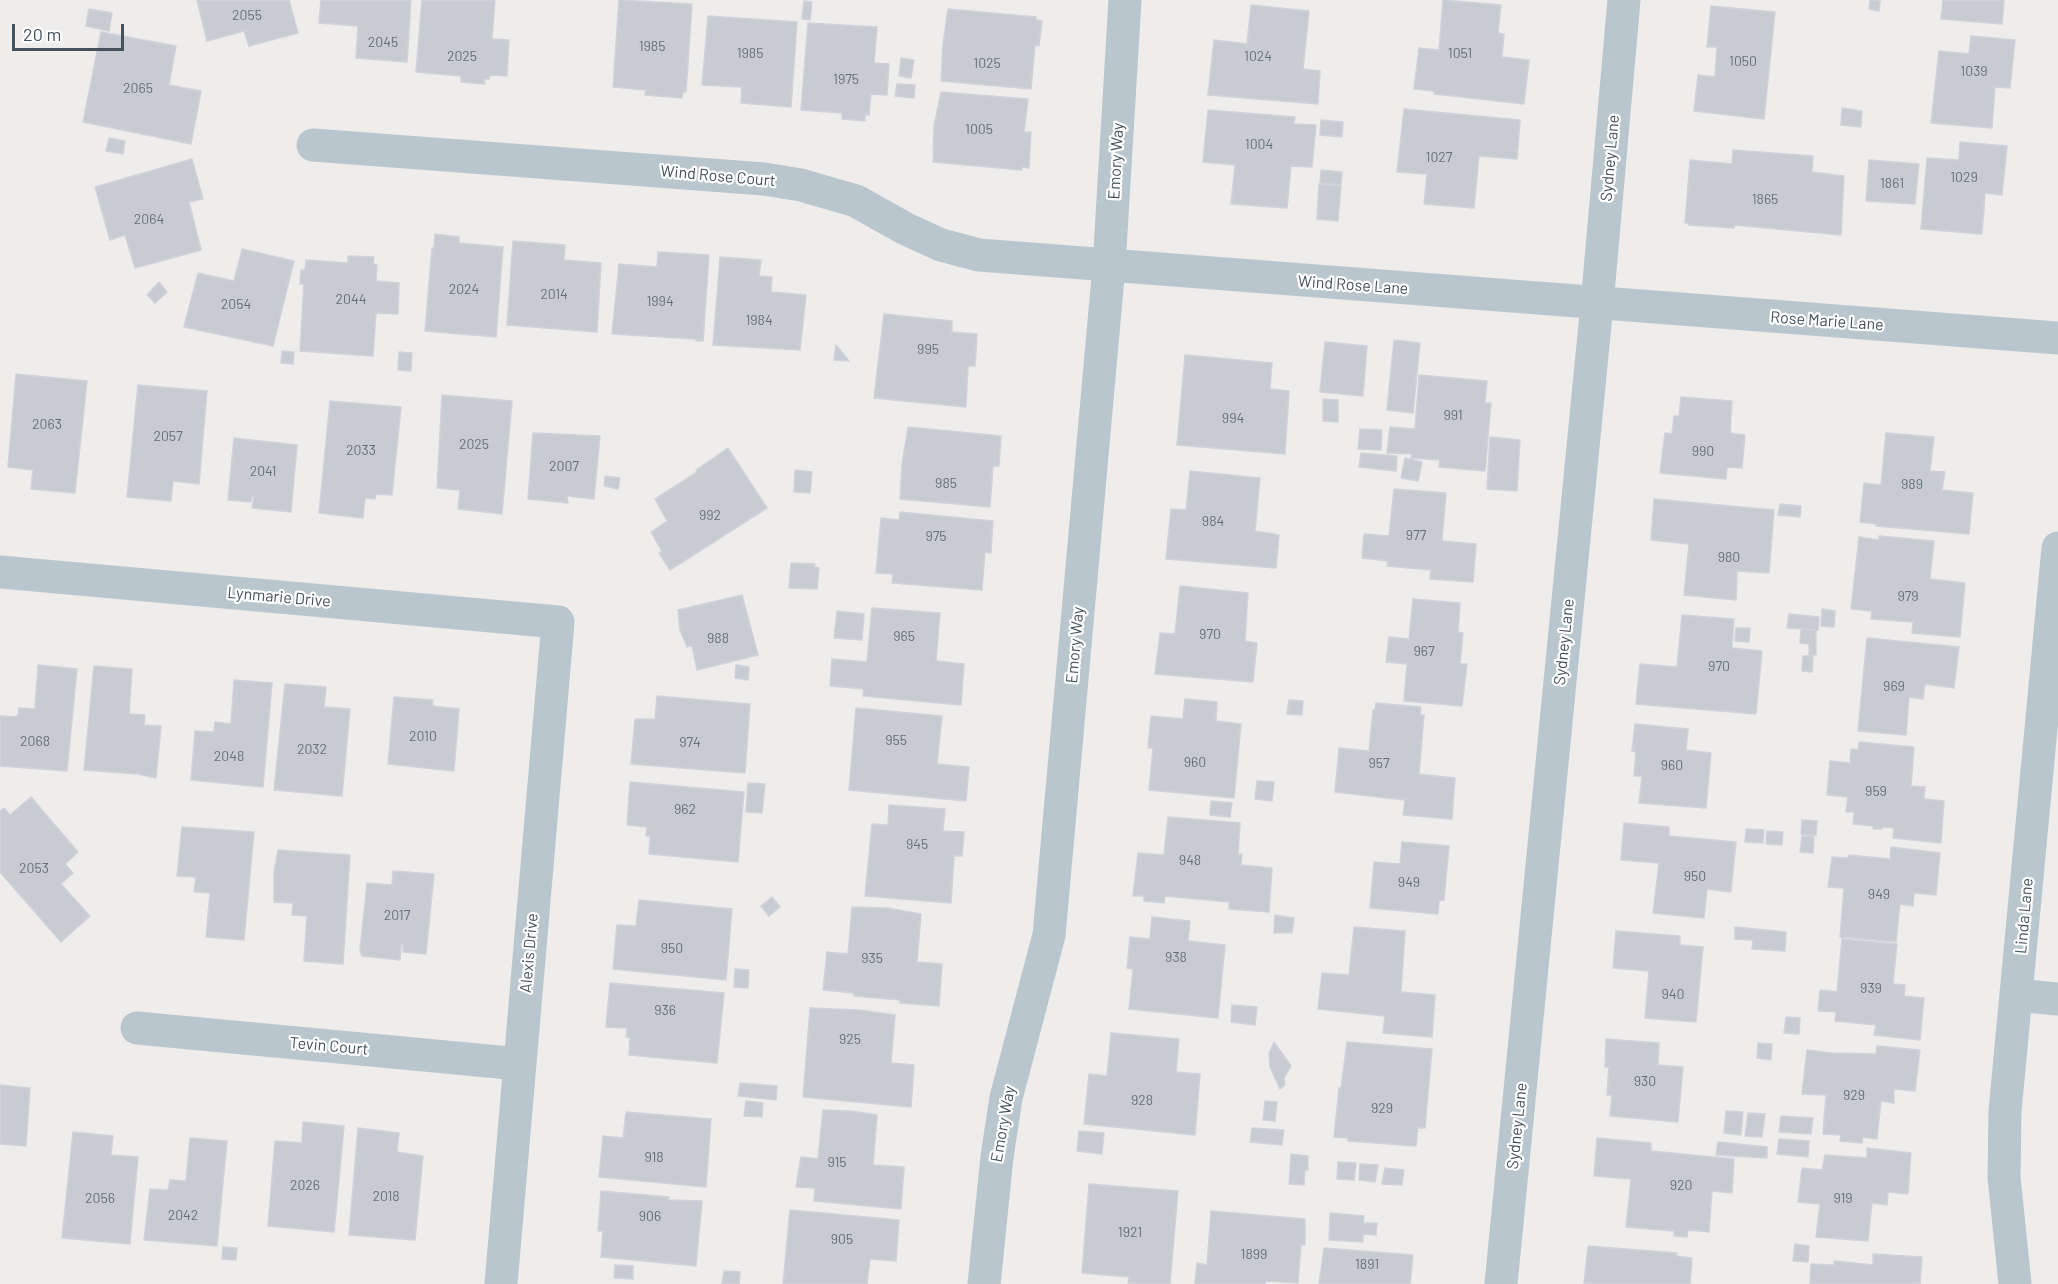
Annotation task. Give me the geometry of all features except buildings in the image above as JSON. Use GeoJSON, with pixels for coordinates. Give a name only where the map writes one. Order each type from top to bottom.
{"type":"FeatureCollection","features":[{"type":"Feature","properties":{"kind":"street","name":"Emory Way"},"geometry":{"type":"LineString","coordinates":[[984,1284],[997,1157],[1006,1098],[1048,934],[1109,266],[1125,0]]}},
{"type":"Feature","properties":{"kind":"street","name":"Sydney Lane"},"geometry":{"type":"LineString","coordinates":[[1501,1284],[1597,304],[1624,0]]}},
{"type":"Feature","properties":{"kind":"street","name":"Wind Rose Court"},"geometry":{"type":"LineString","coordinates":[[313,145],[764,179],[801,185],[856,201],[941,245],[979,255],[1109,266]]}},
{"type":"Feature","properties":{"kind":"street","name":"Wind Rose Lane"},"geometry":{"type":"LineString","coordinates":[[1109,266],[1597,304]]}},
{"type":"Feature","properties":{"kind":"street","name":"Rose Marie Lane"},"geometry":{"type":"LineString","coordinates":[[1597,304],[2058,338]]}},
{"type":"Feature","properties":{"kind":"street","name":"Linda Lane"},"geometry":{"type":"LineString","coordinates":[[2015,1284],[2004,1177],[2005,1111],[2058,548]]}},
{"type":"Feature","properties":{"kind":"street","name":"Lynmarie Drive"},"geometry":{"type":"LineString","coordinates":[[0,572],[558,622]]}},
{"type":"Feature","properties":{"kind":"street","name":"Alexis Drive"},"geometry":{"type":"LineString","coordinates":[[501,1284],[558,622]]}},
{"type":"Feature","properties":{"kind":"street"},"geometry":{"type":"LineString","coordinates":[[2017,995],[2058,999]]}},
{"type":"Feature","properties":{"kind":"street","name":"Tevin Court"},"geometry":{"type":"LineString","coordinates":[[137,1028],[520,1064]]}}]}
